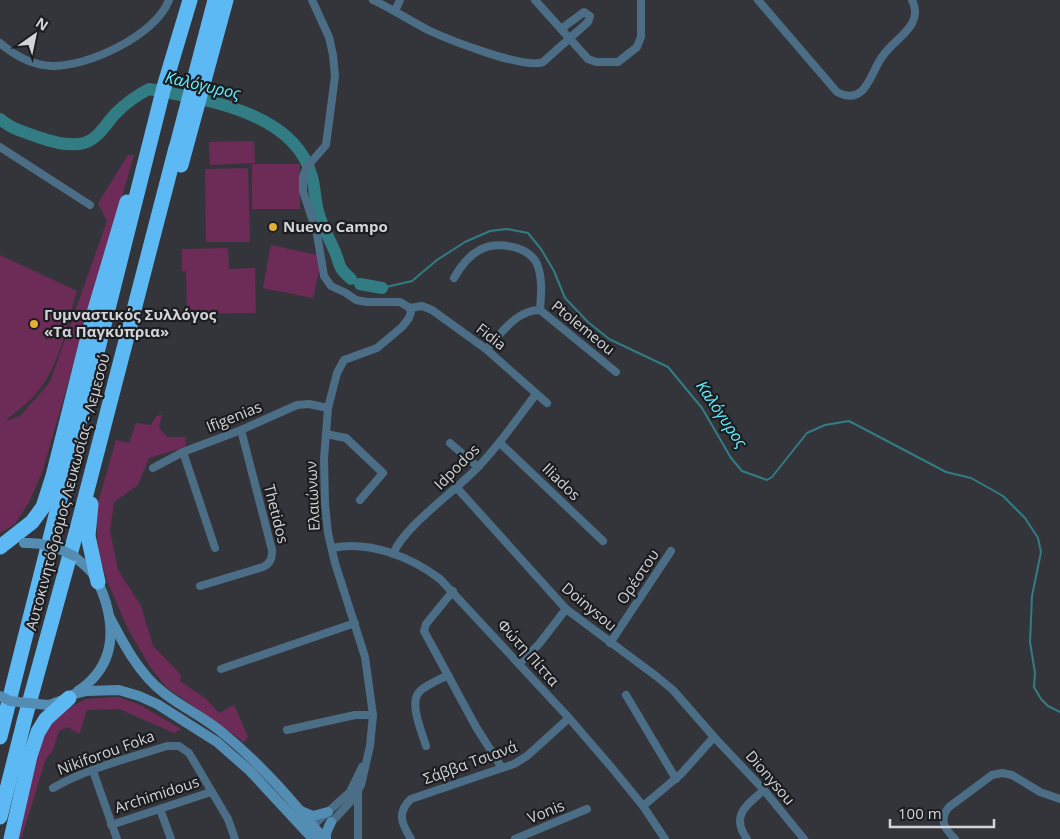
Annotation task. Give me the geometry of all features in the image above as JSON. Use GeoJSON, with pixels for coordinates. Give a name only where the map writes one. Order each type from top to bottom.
{"type":"FeatureCollection","features":[{"type":"Feature","properties":{"kind":"highway"},"geometry":{"type":"LineString","coordinates":[[161,86],[162,64],[183,0]]}},
{"type":"Feature","properties":{"kind":"highway"},"geometry":{"type":"LineString","coordinates":[[0,737],[161,86],[190,0]]}},
{"type":"Feature","properties":{"kind":"highway","name":"Αυτοκινητόδρομος Λευκωσίας - Λεμεσού"},"geometry":{"type":"LineString","coordinates":[[0,817],[177,147],[197,89],[214,0]]}},
{"type":"Feature","properties":{"kind":"highway"},"geometry":{"type":"LineString","coordinates":[[98,582],[88,536],[90,508],[157,249],[193,124],[197,89],[226,0]]}},
{"type":"Feature","properties":{"kind":"highway"},"geometry":{"type":"LineString","coordinates":[[0,547],[32,522],[41,511],[46,500],[94,313],[149,138]]}},
{"type":"Feature","properties":{"kind":"highway"},"geometry":{"type":"LineString","coordinates":[[157,249],[177,147]]}},
{"type":"Feature","properties":{"kind":"highway"},"geometry":{"type":"LineString","coordinates":[[11,839],[30,756],[38,732],[46,719],[71,696]]}},
{"type":"Feature","properties":{"kind":"main road"},"geometry":{"type":"LineString","coordinates":[[0,547],[24,543],[42,543],[74,556],[92,573],[98,582],[109,616],[123,642],[146,676],[163,692],[223,732],[258,763],[298,809],[316,835]]}},
{"type":"Feature","properties":{"kind":"main road"},"geometry":{"type":"LineString","coordinates":[[71,696],[84,687],[104,662],[112,639],[109,616]]}},
{"type":"Feature","properties":{"kind":"main road"},"geometry":{"type":"LineString","coordinates":[[0,696],[10,701],[49,705],[88,691],[112,690],[128,692],[157,704],[217,742],[316,835]]}},
{"type":"Feature","properties":{"kind":"main road"},"geometry":{"type":"LineString","coordinates":[[298,809],[313,816],[330,817],[326,833],[316,835]]}},
{"type":"Feature","properties":{"kind":"street"},"geometry":{"type":"LineString","coordinates":[[0,43],[11,53],[29,62],[52,66],[77,64],[134,38],[151,25],[166,7],[169,0]]}},
{"type":"Feature","properties":{"kind":"street","name":"Fidia"},"geometry":{"type":"LineString","coordinates":[[312,0],[329,37],[334,56],[335,76],[327,141],[321,152],[307,167],[303,177],[303,191],[317,234],[324,276],[328,284],[356,300],[400,302],[410,308],[422,306],[432,310],[486,349],[547,403]]}},
{"type":"Feature","properties":{"kind":"street"},"geometry":{"type":"LineString","coordinates":[[373,0],[449,39],[529,64],[542,62],[589,21],[590,14],[584,12],[561,29]]}},
{"type":"Feature","properties":{"kind":"street"},"geometry":{"type":"LineString","coordinates":[[395,11],[400,0]]}},
{"type":"Feature","properties":{"kind":"street"},"geometry":{"type":"LineString","coordinates":[[535,0],[586,57],[593,61],[613,63],[621,61],[637,47],[641,40],[641,0]]}},
{"type":"Feature","properties":{"kind":"street"},"geometry":{"type":"LineString","coordinates":[[758,0],[837,92],[852,95],[866,87],[882,56],[914,22],[916,11],[912,0]]}},
{"type":"Feature","properties":{"kind":"street"},"geometry":{"type":"LineString","coordinates":[[0,147],[90,205]]}},
{"type":"Feature","properties":{"kind":"street"},"geometry":{"type":"LineString","coordinates":[[454,278],[465,261],[475,252],[485,247],[506,245],[523,250],[533,258],[539,270],[541,287],[540,310]]}},
{"type":"Feature","properties":{"kind":"street","name":"Ελαιώνων"},"geometry":{"type":"LineString","coordinates":[[330,817],[358,792],[370,746],[373,715],[365,657],[328,533],[325,504],[325,446],[328,408],[337,373],[344,360],[377,348],[402,327],[409,318],[410,308]]}},
{"type":"Feature","properties":{"kind":"street","name":"Ptolemeou"},"geometry":{"type":"LineString","coordinates":[[486,349],[522,313],[540,310],[616,372]]}},
{"type":"Feature","properties":{"kind":"street","name":"Idpodos"},"geometry":{"type":"LineString","coordinates":[[393,554],[402,538],[478,467],[500,442],[536,394]]}},
{"type":"Feature","properties":{"kind":"street","name":"Ifigenias"},"geometry":{"type":"LineString","coordinates":[[153,468],[183,452],[241,430],[297,405],[309,404],[328,408]]}},
{"type":"Feature","properties":{"kind":"street","name":"Thetidos"},"geometry":{"type":"LineString","coordinates":[[200,586],[264,568],[272,558],[272,550],[241,430]]}},
{"type":"Feature","properties":{"kind":"street"},"geometry":{"type":"LineString","coordinates":[[326,434],[346,438],[383,472],[360,500]]}},
{"type":"Feature","properties":{"kind":"street","name":"Iliados"},"geometry":{"type":"LineString","coordinates":[[500,442],[602,541]]}},
{"type":"Feature","properties":{"kind":"street"},"geometry":{"type":"LineString","coordinates":[[450,443],[478,467]]}},
{"type":"Feature","properties":{"kind":"street"},"geometry":{"type":"LineString","coordinates":[[183,452],[215,548]]}},
{"type":"Feature","properties":{"kind":"street","name":"Doinysou"},"geometry":{"type":"LineString","coordinates":[[457,488],[566,609],[666,684],[714,737]]}},
{"type":"Feature","properties":{"kind":"street","name":"Φώτη Πίττα"},"geometry":{"type":"LineString","coordinates":[[332,548],[356,546],[393,554],[428,570],[453,591],[568,718],[643,806],[662,838]]}},
{"type":"Feature","properties":{"kind":"street","name":"Ορέστου"},"geometry":{"type":"LineString","coordinates":[[610,643],[671,551]]}},
{"type":"Feature","properties":{"kind":"street"},"geometry":{"type":"LineString","coordinates":[[453,591],[424,628],[426,637],[476,727],[502,768]]}},
{"type":"Feature","properties":{"kind":"street"},"geometry":{"type":"LineString","coordinates":[[519,664],[539,644],[566,609]]}},
{"type":"Feature","properties":{"kind":"street"},"geometry":{"type":"LineString","coordinates":[[221,670],[355,623]]}},
{"type":"Feature","properties":{"kind":"street"},"geometry":{"type":"LineString","coordinates":[[426,746],[415,708],[415,698],[421,690],[448,675]]}},
{"type":"Feature","properties":{"kind":"street"},"geometry":{"type":"LineString","coordinates":[[626,695],[676,779]]}},
{"type":"Feature","properties":{"kind":"street"},"geometry":{"type":"LineString","coordinates":[[287,730],[355,715],[373,715]]}},
{"type":"Feature","properties":{"kind":"street","name":"Σάββα Τσιανά"},"geometry":{"type":"LineString","coordinates":[[410,839],[403,824],[402,815],[404,806],[411,799],[514,764],[527,756],[568,718]]}},
{"type":"Feature","properties":{"kind":"street"},"geometry":{"type":"LineString","coordinates":[[643,806],[676,779],[714,737]]}},
{"type":"Feature","properties":{"kind":"street","name":"Dionysou"},"geometry":{"type":"LineString","coordinates":[[714,737],[764,790],[804,839]]}},
{"type":"Feature","properties":{"kind":"street","name":"Nikiforou Foka"},"geometry":{"type":"LineString","coordinates":[[53,788],[72,778],[167,746],[176,745],[182,747],[188,753],[228,819],[235,839]]}},
{"type":"Feature","properties":{"kind":"street","name":"Ελαιώνων"},"geometry":{"type":"LineString","coordinates":[[316,835],[354,784],[370,746]]}},
{"type":"Feature","properties":{"kind":"street"},"geometry":{"type":"LineString","coordinates":[[93,771],[117,839]]}},
{"type":"Feature","properties":{"kind":"street"},"geometry":{"type":"LineString","coordinates":[[954,839],[944,827],[944,814],[949,807],[994,774],[1012,775],[1040,792],[1060,799]]}},
{"type":"Feature","properties":{"kind":"street"},"geometry":{"type":"LineString","coordinates":[[747,839],[741,831],[740,815],[745,807],[764,790]]}},
{"type":"Feature","properties":{"kind":"street","name":"Archimidous"},"geometry":{"type":"LineString","coordinates":[[112,824],[211,792]]}},
{"type":"Feature","properties":{"kind":"street"},"geometry":{"type":"LineString","coordinates":[[358,792],[358,839]]}},
{"type":"Feature","properties":{"kind":"street"},"geometry":{"type":"LineString","coordinates":[[160,809],[171,839]]}},
{"type":"Feature","properties":{"kind":"street","name":"Vonis"},"geometry":{"type":"LineString","coordinates":[[515,839],[586,810]]}},
{"type":"Feature","properties":{"kind":"shaded area"},"geometry":{"type":"Polygon","coordinates":[[[254,141],[255,163],[210,165],[209,142],[254,141]]]}},
{"type":"Feature","properties":{"kind":"shaded area"},"geometry":{"type":"Polygon","coordinates":[[[128,155],[134,155],[42,473],[29,502],[15,524],[0,533],[0,255],[77,291],[56,360],[43,385],[27,403],[6,421],[20,416],[50,382],[107,221],[98,203],[128,155]]]}},
{"type":"Feature","properties":{"kind":"shaded area"},"geometry":{"type":"Polygon","coordinates":[[[252,164],[300,164],[300,209],[252,209],[252,164]]]}},
{"type":"Feature","properties":{"kind":"shaded area"},"geometry":{"type":"Polygon","coordinates":[[[248,168],[250,242],[206,242],[205,169],[248,168]]]}},
{"type":"Feature","properties":{"kind":"shaded area"},"geometry":{"type":"Polygon","coordinates":[[[271,245],[322,256],[313,298],[263,288],[271,245]]]}},
{"type":"Feature","properties":{"kind":"shaded area"},"geometry":{"type":"Polygon","coordinates":[[[228,248],[229,269],[255,268],[256,313],[187,314],[186,271],[182,271],[182,249],[228,248]]]}},
{"type":"Feature","properties":{"kind":"shaded area"},"geometry":{"type":"Polygon","coordinates":[[[162,415],[159,428],[167,437],[186,437],[185,447],[149,458],[138,485],[114,502],[110,531],[118,570],[141,606],[153,646],[181,675],[180,681],[205,698],[219,713],[234,705],[248,737],[244,742],[166,687],[151,668],[128,629],[108,583],[98,552],[96,510],[116,440],[129,443],[136,423],[151,425],[156,416],[162,415]]]}},
{"type":"Feature","properties":{"kind":"shaded area"},"geometry":{"type":"Polygon","coordinates":[[[119,697],[140,705],[181,729],[174,733],[119,709],[87,710],[79,734],[68,727],[59,731],[52,752],[46,758],[21,839],[16,839],[44,729],[66,709],[86,699],[119,697]]]}},
{"type":"Feature","properties":{"kind":"waterway","name":"Καλόγυρος"},"geometry":{"type":"LineString","coordinates":[[0,119],[13,128],[38,137],[72,144],[89,141],[123,107],[149,89],[196,98],[245,112],[268,123],[287,137],[302,155],[312,177],[322,223],[340,267],[351,279]]}},
{"type":"Feature","properties":{"kind":"waterway","name":"Καλόγυρος"},"geometry":{"type":"LineString","coordinates":[[382,288],[412,281],[437,260],[465,242],[490,231],[507,229],[528,233],[541,249],[554,271],[565,298],[588,322],[609,339],[668,367],[702,408],[731,458],[742,471],[767,480],[772,477],[807,433],[825,425],[849,421],[946,472],[971,478],[1003,496],[1025,518],[1038,538],[1041,552],[1032,596],[1030,642],[1035,673],[1034,687],[1048,706],[1060,712]]}},
{"type":"Feature","properties":{"kind":"waterway","name":"Καλόγυρος"},"geometry":{"type":"LineString","coordinates":[[360,284],[382,288]]}},
{"type":"Feature","properties":{"kind":"place","name":"Nuevo Campo"},"geometry":{"type":"Point","coordinates":[273,227]}},
{"type":"Feature","properties":{"kind":"place","name":"Γυμναστικός Συλλόγος «Τα Παγκύπρια»"},"geometry":{"type":"Point","coordinates":[34,324]}}]}
